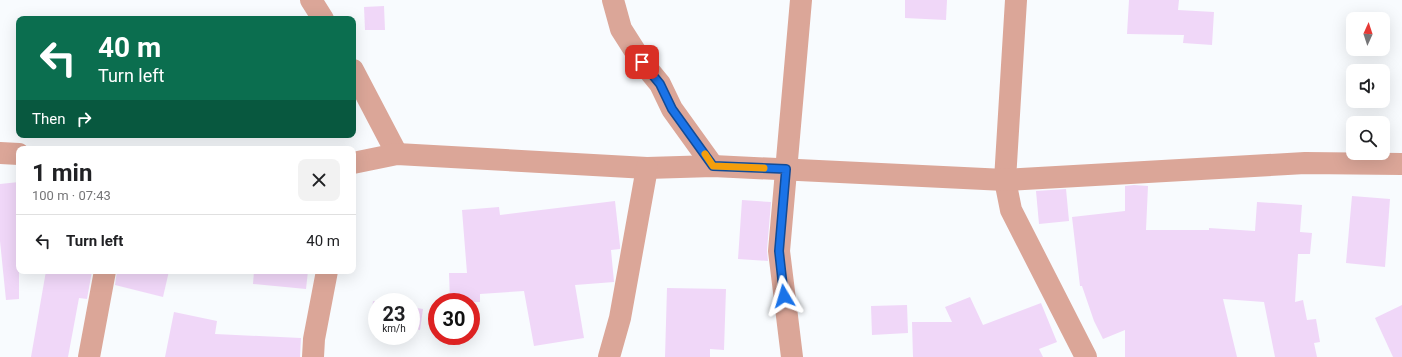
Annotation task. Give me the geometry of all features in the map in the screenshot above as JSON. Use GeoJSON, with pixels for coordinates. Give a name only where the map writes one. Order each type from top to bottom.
{"type":"FeatureCollection","features":[{"type":"Feature","properties":{"kind":"street"},"geometry":{"type":"LineString","coordinates":[[311,0],[321,16]]}},
{"type":"Feature","properties":{"kind":"street"},"geometry":{"type":"LineString","coordinates":[[613,0],[621,29],[642,62],[660,84],[672,109],[713,166]]}},
{"type":"Feature","properties":{"kind":"street"},"geometry":{"type":"LineString","coordinates":[[792,357],[779,251],[802,0]]}},
{"type":"Feature","properties":{"kind":"street"},"geometry":{"type":"LineString","coordinates":[[1016,0],[1005,180],[1011,210],[1086,357]]}},
{"type":"Feature","properties":{"kind":"street"},"geometry":{"type":"LineString","coordinates":[[356,76],[398,154]]}},
{"type":"Feature","properties":{"kind":"street"},"geometry":{"type":"LineString","coordinates":[[0,153],[16,154]]}},
{"type":"Feature","properties":{"kind":"street"},"geometry":{"type":"LineString","coordinates":[[356,162],[398,154],[648,168],[713,166],[1005,180],[1305,163],[1402,164]]}},
{"type":"Feature","properties":{"kind":"street"},"geometry":{"type":"LineString","coordinates":[[609,357],[620,318],[648,168]]}},
{"type":"Feature","properties":{"kind":"street"},"geometry":{"type":"LineString","coordinates":[[89,357],[104,274]]}},
{"type":"Feature","properties":{"kind":"street"},"geometry":{"type":"LineString","coordinates":[[313,357],[314,339],[326,274]]}},
{"type":"Feature","properties":{"kind":"building"},"geometry":{"type":"Polygon","coordinates":[[[905,0],[947,0],[946,20],[905,18],[905,0]]]}},
{"type":"Feature","properties":{"kind":"building"},"geometry":{"type":"Polygon","coordinates":[[[1129,0],[1179,0],[1178,10],[1214,12],[1212,45],[1183,43],[1184,35],[1127,34],[1129,0]]]}},
{"type":"Feature","properties":{"kind":"building"},"geometry":{"type":"Polygon","coordinates":[[[384,6],[385,30],[365,30],[364,7],[384,6]]]}},
{"type":"Feature","properties":{"kind":"building"},"geometry":{"type":"Polygon","coordinates":[[[16,182],[16,274],[19,274],[19,299],[6,300],[0,241],[0,184],[16,182]]]}},
{"type":"Feature","properties":{"kind":"building"},"geometry":{"type":"Polygon","coordinates":[[[1125,186],[1148,186],[1146,230],[1209,230],[1209,228],[1255,231],[1257,202],[1302,205],[1300,232],[1312,233],[1310,254],[1298,254],[1295,302],[1303,300],[1307,320],[1316,319],[1320,342],[1314,343],[1317,357],[1275,357],[1264,302],[1223,299],[1237,357],[1125,357],[1125,330],[1103,339],[1094,321],[1082,286],[1080,286],[1072,217],[1125,211],[1125,186]]]}},
{"type":"Feature","properties":{"kind":"building"},"geometry":{"type":"Polygon","coordinates":[[[1066,189],[1069,221],[1039,224],[1036,191],[1066,189]]]}},
{"type":"Feature","properties":{"kind":"building"},"geometry":{"type":"Polygon","coordinates":[[[1352,196],[1390,199],[1385,267],[1346,263],[1352,196]]]}},
{"type":"Feature","properties":{"kind":"building"},"geometry":{"type":"Polygon","coordinates":[[[742,200],[771,202],[767,250],[768,261],[738,259],[742,200]]]}},
{"type":"Feature","properties":{"kind":"building"},"geometry":{"type":"Polygon","coordinates":[[[615,201],[620,249],[611,250],[614,282],[575,285],[584,338],[534,346],[524,291],[480,294],[450,293],[449,273],[467,273],[462,210],[499,207],[500,215],[615,201]]]}},
{"type":"Feature","properties":{"kind":"building"},"geometry":{"type":"Polygon","coordinates":[[[45,274],[91,274],[87,299],[79,298],[68,357],[31,357],[45,274]]]}},
{"type":"Feature","properties":{"kind":"building"},"geometry":{"type":"Polygon","coordinates":[[[117,274],[168,274],[163,297],[115,285],[117,274]]]}},
{"type":"Feature","properties":{"kind":"building"},"geometry":{"type":"Polygon","coordinates":[[[254,274],[308,274],[306,289],[253,284],[254,274]]]}},
{"type":"Feature","properties":{"kind":"building"},"geometry":{"type":"Polygon","coordinates":[[[667,288],[726,289],[724,350],[710,349],[710,357],[665,357],[667,288]]]}},
{"type":"Feature","properties":{"kind":"building"},"geometry":{"type":"Polygon","coordinates":[[[970,297],[983,325],[1041,303],[1057,342],[1039,349],[1043,357],[913,357],[912,322],[952,322],[945,307],[970,297]]]}},
{"type":"Feature","properties":{"kind":"building"},"geometry":{"type":"Polygon","coordinates":[[[907,305],[908,333],[872,335],[871,306],[907,305]]]}},
{"type":"Feature","properties":{"kind":"building"},"geometry":{"type":"Polygon","coordinates":[[[1402,305],[1402,357],[1393,357],[1375,318],[1402,305]]]}},
{"type":"Feature","properties":{"kind":"building"},"geometry":{"type":"Polygon","coordinates":[[[420,308],[423,309],[420,330],[420,308]]]}},
{"type":"Feature","properties":{"kind":"building"},"geometry":{"type":"Polygon","coordinates":[[[174,312],[217,321],[215,334],[301,338],[300,357],[165,357],[174,312]]]}},
{"type":"Feature","properties":{"kind":"slow traffic"},"geometry":{"type":"LineString","coordinates":[[705,154],[713,166],[764,168]]}},
{"type":"Feature","properties":{"kind":"route"},"geometry":{"type":"LineString","coordinates":[[642,62],[660,84],[672,109],[713,166],[786,169],[779,251],[784,296]]}}]}
